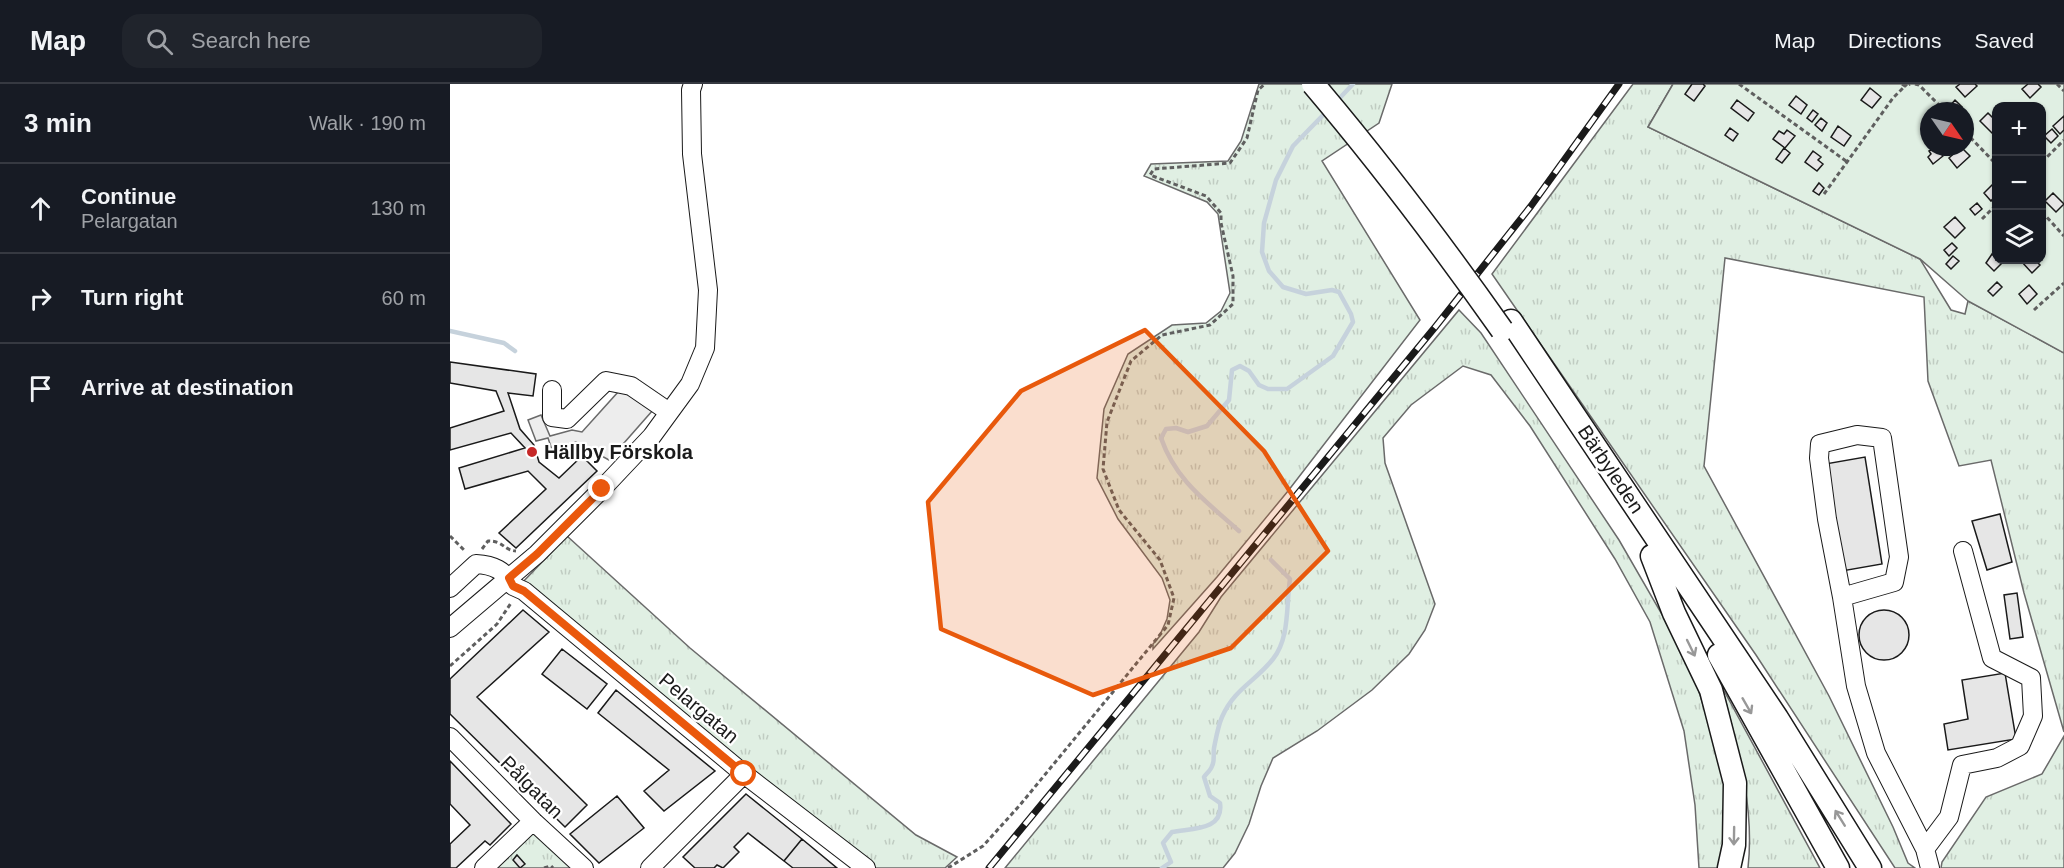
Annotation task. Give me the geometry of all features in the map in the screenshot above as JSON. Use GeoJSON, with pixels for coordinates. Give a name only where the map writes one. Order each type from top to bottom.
{"type":"FeatureCollection","features":[{"type":"Feature","properties":{"kind":"main road","name":"Bärbyleden"},"geometry":{"type":"LineString","coordinates":[[1313,84],[1398,186],[1506,325],[1777,718],[1870,868]]}},
{"type":"Feature","properties":{"kind":"main road","name":"Bärbyleden"},"geometry":{"type":"LineString","coordinates":[[1331,84],[1367,125],[1449,232],[1652,556],[1718,655],[1838,868]]}},
{"type":"Feature","properties":{"kind":"main road"},"geometry":{"type":"LineString","coordinates":[[1652,556],[1674,613],[1711,690],[1735,783],[1734,845],[1729,868]]}},
{"type":"Feature","properties":{"kind":"street"},"geometry":{"type":"LineString","coordinates":[[450,628],[537,554],[602,489],[652,436],[690,384],[705,348],[708,290],[692,154],[691,90],[693,84]]}},
{"type":"Feature","properties":{"kind":"street"},"geometry":{"type":"LineString","coordinates":[[552,390],[552,417],[567,419],[606,381],[631,386],[669,412]]}},
{"type":"Feature","properties":{"kind":"street"},"geometry":{"type":"LineString","coordinates":[[1842,597],[1894,582],[1899,557],[1882,438],[1857,435],[1820,444],[1819,458],[1827,519],[1857,686],[1876,753],[1925,849],[1930,868]]}},
{"type":"Feature","properties":{"kind":"street"},"geometry":{"type":"LineString","coordinates":[[1925,849],[1949,817],[1962,765],[1997,758],[2020,746],[2033,716],[2031,678],[1992,658],[1963,551]]}},
{"type":"Feature","properties":{"kind":"street","name":"Pelargatan"},"geometry":{"type":"LineString","coordinates":[[450,588],[476,564],[491,565],[509,578],[513,586],[524,591],[744,774],[866,868]]}},
{"type":"Feature","properties":{"kind":"street","name":"Pålgatan"},"geometry":{"type":"LineString","coordinates":[[450,737],[532,821],[584,868]]}},
{"type":"Feature","properties":{"kind":"street"},"geometry":{"type":"LineString","coordinates":[[650,868],[744,774]]}},
{"type":"Feature","properties":{"kind":"street"},"geometry":{"type":"LineString","coordinates":[[484,868],[532,821]]}},
{"type":"Feature","properties":{"kind":"path"},"geometry":{"type":"LineString","coordinates":[[948,868],[983,846],[991,838],[1168,625],[1174,598],[1160,560],[1119,510],[1103,469],[1107,422],[1131,361],[1162,335],[1210,325],[1233,304],[1233,276],[1221,223],[1221,213],[1206,196],[1150,175],[1154,169],[1230,163],[1247,138],[1258,90],[1265,84]]}},
{"type":"Feature","properties":{"kind":"path"},"geometry":{"type":"LineString","coordinates":[[1739,84],[1846,161]]}},
{"type":"Feature","properties":{"kind":"path"},"geometry":{"type":"LineString","coordinates":[[1824,194],[1846,161],[1906,84]]}},
{"type":"Feature","properties":{"kind":"path"},"geometry":{"type":"LineString","coordinates":[[1915,84],[1919,85],[1936,102]]}},
{"type":"Feature","properties":{"kind":"path"},"geometry":{"type":"LineString","coordinates":[[2057,84],[2064,91]]}},
{"type":"Feature","properties":{"kind":"path"},"geometry":{"type":"LineString","coordinates":[[2046,158],[2064,140]]}},
{"type":"Feature","properties":{"kind":"path"},"geometry":{"type":"LineString","coordinates":[[1974,141],[1992,160]]}},
{"type":"Feature","properties":{"kind":"path"},"geometry":{"type":"LineString","coordinates":[[1982,219],[1992,209]]}},
{"type":"Feature","properties":{"kind":"path"},"geometry":{"type":"LineString","coordinates":[[2046,216],[2064,236]]}},
{"type":"Feature","properties":{"kind":"path"},"geometry":{"type":"LineString","coordinates":[[2034,310],[2064,283]]}},
{"type":"Feature","properties":{"kind":"path"},"geometry":{"type":"LineString","coordinates":[[450,536],[467,552]]}},
{"type":"Feature","properties":{"kind":"path"},"geometry":{"type":"LineString","coordinates":[[450,666],[497,624],[508,606],[524,591]]}},
{"type":"Feature","properties":{"kind":"path"},"geometry":{"type":"LineString","coordinates":[[544,868],[551,866],[554,868]]}},
{"type":"Feature","properties":{"kind":"highlighted area"},"geometry":{"type":"Polygon","coordinates":[[[1145,330],[1264,451],[1328,551],[1231,648],[1093,695],[941,629],[928,502],[1021,391],[1145,330]]]}},
{"type":"Feature","properties":{"kind":"green space"},"geometry":{"type":"Polygon","coordinates":[[[1259,84],[1392,84],[1379,123],[1322,161],[1420,320],[1288,491],[1217,577],[1153,649],[1153,644],[1159,637],[1167,619],[1170,600],[1162,578],[1118,519],[1097,478],[1104,409],[1128,354],[1172,325],[1206,323],[1221,311],[1230,293],[1218,214],[1207,202],[1144,176],[1151,164],[1228,161],[1241,141],[1259,84]]]}},
{"type":"Feature","properties":{"kind":"green space"},"geometry":{"type":"Polygon","coordinates":[[[1633,84],[1673,84],[1648,127],[1920,259],[1951,310],[1965,314],[1968,301],[2064,353],[2064,732],[2024,593],[1991,460],[1959,466],[1928,381],[1924,297],[1725,258],[1704,466],[1829,696],[1893,827],[1908,863],[1915,868],[1895,868],[1756,655],[1492,274],[1633,84]]]}},
{"type":"Feature","properties":{"kind":"green space"},"geometry":{"type":"Polygon","coordinates":[[[1673,84],[2064,84],[2064,353],[1968,301],[1920,259],[1648,127],[1673,84]]]}},
{"type":"Feature","properties":{"kind":"green space"},"geometry":{"type":"Polygon","coordinates":[[[1459,310],[1481,333],[1619,540],[1671,630],[1697,685],[1728,788],[1722,868],[1699,868],[1695,805],[1684,731],[1650,622],[1615,559],[1530,426],[1491,375],[1463,366],[1411,405],[1383,438],[1385,463],[1435,604],[1425,630],[1409,654],[1372,690],[1317,731],[1273,758],[1249,824],[1235,853],[1223,868],[1005,868],[1199,632],[1221,597],[1459,310]]]}},
{"type":"Feature","properties":{"kind":"green space"},"geometry":{"type":"Polygon","coordinates":[[[567,536],[690,648],[916,835],[957,857],[945,868],[871,868],[521,584],[567,536]]]}},
{"type":"Feature","properties":{"kind":"green space"},"geometry":{"type":"Polygon","coordinates":[[[1722,687],[1820,868],[1748,868],[1750,845],[1747,799],[1739,754],[1722,687]]]}},
{"type":"Feature","properties":{"kind":"green space"},"geometry":{"type":"Polygon","coordinates":[[[2064,736],[2064,868],[1941,868],[1942,862],[1986,797],[2042,774],[2064,736]]]}},
{"type":"Feature","properties":{"kind":"green space"},"geometry":{"type":"Polygon","coordinates":[[[533,832],[572,868],[495,868],[533,832]]]}},
{"type":"Feature","properties":{"kind":"shaded area"},"geometry":{"type":"Polygon","coordinates":[[[619,391],[645,402],[653,410],[609,460],[576,442],[552,450],[548,438],[536,441],[528,420],[541,415],[550,436],[572,430],[582,432],[619,391]]]}},
{"type":"Feature","properties":{"kind":"building"},"geometry":{"type":"Polygon","coordinates":[[[1692,84],[1705,86],[1694,101],[1685,94],[1692,84]]]}},
{"type":"Feature","properties":{"kind":"building"},"geometry":{"type":"Polygon","coordinates":[[[1960,84],[1977,86],[1965,97],[1956,87],[1960,84]]]}},
{"type":"Feature","properties":{"kind":"building"},"geometry":{"type":"Polygon","coordinates":[[[2028,84],[2038,84],[2041,87],[2030,98],[2022,89],[2028,84]]]}},
{"type":"Feature","properties":{"kind":"building"},"geometry":{"type":"Polygon","coordinates":[[[1870,88],[1881,97],[1872,108],[1861,100],[1870,88]]]}},
{"type":"Feature","properties":{"kind":"building"},"geometry":{"type":"Polygon","coordinates":[[[1796,96],[1807,105],[1801,114],[1789,105],[1796,96]]]}},
{"type":"Feature","properties":{"kind":"building"},"geometry":{"type":"Polygon","coordinates":[[[1737,100],[1754,113],[1748,121],[1731,108],[1737,100]]]}},
{"type":"Feature","properties":{"kind":"building"},"geometry":{"type":"Polygon","coordinates":[[[1813,110],[1818,114],[1812,122],[1807,118],[1813,110]]]}},
{"type":"Feature","properties":{"kind":"building"},"geometry":{"type":"Polygon","coordinates":[[[1988,113],[1992,117],[1992,133],[1980,121],[1988,113]]]}},
{"type":"Feature","properties":{"kind":"building"},"geometry":{"type":"Polygon","coordinates":[[[2064,116],[2064,130],[2060,134],[2053,126],[2064,116]]]}},
{"type":"Feature","properties":{"kind":"building"},"geometry":{"type":"Polygon","coordinates":[[[1821,118],[1827,123],[1822,131],[1815,125],[1821,118]]]}},
{"type":"Feature","properties":{"kind":"building"},"geometry":{"type":"Polygon","coordinates":[[[1838,126],[1851,136],[1844,146],[1831,137],[1838,126]]]}},
{"type":"Feature","properties":{"kind":"building"},"geometry":{"type":"Polygon","coordinates":[[[1730,128],[1738,134],[1733,141],[1725,135],[1730,128]]]}},
{"type":"Feature","properties":{"kind":"building"},"geometry":{"type":"Polygon","coordinates":[[[2052,129],[2058,136],[2051,143],[2046,138],[2046,134],[2052,129]]]}},
{"type":"Feature","properties":{"kind":"building"},"geometry":{"type":"Polygon","coordinates":[[[1787,130],[1795,136],[1785,148],[1773,139],[1779,131],[1784,134],[1787,130]]]}},
{"type":"Feature","properties":{"kind":"building"},"geometry":{"type":"Polygon","coordinates":[[[1784,148],[1790,153],[1782,163],[1776,159],[1784,148]]]}},
{"type":"Feature","properties":{"kind":"building"},"geometry":{"type":"Polygon","coordinates":[[[1813,151],[1821,157],[1818,160],[1823,164],[1817,171],[1805,162],[1813,151]]]}},
{"type":"Feature","properties":{"kind":"building"},"geometry":{"type":"Polygon","coordinates":[[[1929,156],[1943,156],[1933,164],[1929,156]]]}},
{"type":"Feature","properties":{"kind":"building"},"geometry":{"type":"Polygon","coordinates":[[[1951,156],[1970,156],[1957,168],[1949,158],[1951,156]]]}},
{"type":"Feature","properties":{"kind":"building"},"geometry":{"type":"Polygon","coordinates":[[[1819,183],[1824,188],[1819,195],[1813,191],[1819,183]]]}},
{"type":"Feature","properties":{"kind":"building"},"geometry":{"type":"Polygon","coordinates":[[[1992,185],[1991,201],[1984,193],[1992,185]]]}},
{"type":"Feature","properties":{"kind":"building"},"geometry":{"type":"Polygon","coordinates":[[[2053,193],[2064,204],[2056,212],[2046,200],[2053,193]]]}},
{"type":"Feature","properties":{"kind":"building"},"geometry":{"type":"Polygon","coordinates":[[[1977,203],[1982,209],[1975,215],[1970,209],[1977,203]]]}},
{"type":"Feature","properties":{"kind":"building"},"geometry":{"type":"Polygon","coordinates":[[[1955,217],[1965,228],[1955,238],[1944,227],[1955,217]]]}},
{"type":"Feature","properties":{"kind":"building"},"geometry":{"type":"Polygon","coordinates":[[[1952,243],[1957,248],[1949,256],[1944,250],[1952,243]]]}},
{"type":"Feature","properties":{"kind":"building"},"geometry":{"type":"Polygon","coordinates":[[[1992,254],[1992,264],[2001,264],[1994,271],[1986,263],[1992,254]]]}},
{"type":"Feature","properties":{"kind":"building"},"geometry":{"type":"Polygon","coordinates":[[[1953,256],[1959,261],[1951,269],[1946,264],[1953,256]]]}},
{"type":"Feature","properties":{"kind":"building"},"geometry":{"type":"Polygon","coordinates":[[[2024,264],[2040,265],[2032,273],[2024,264]]]}},
{"type":"Feature","properties":{"kind":"building"},"geometry":{"type":"Polygon","coordinates":[[[1997,282],[2002,287],[1993,296],[1988,291],[1997,282]]]}},
{"type":"Feature","properties":{"kind":"building"},"geometry":{"type":"Polygon","coordinates":[[[2029,285],[2037,294],[2027,304],[2019,294],[2029,285]]]}},
{"type":"Feature","properties":{"kind":"building"},"geometry":{"type":"Polygon","coordinates":[[[450,362],[536,374],[533,396],[508,393],[520,429],[534,445],[539,462],[559,478],[582,456],[597,471],[516,548],[499,533],[546,489],[528,471],[465,489],[459,468],[525,448],[511,433],[450,450],[450,428],[504,411],[496,391],[450,383],[450,362]]]}},
{"type":"Feature","properties":{"kind":"building"},"geometry":{"type":"Polygon","coordinates":[[[1865,457],[1882,564],[1842,571],[1825,464],[1865,457]]]}},
{"type":"Feature","properties":{"kind":"building"},"geometry":{"type":"Polygon","coordinates":[[[2000,514],[2012,562],[1987,570],[1972,521],[2000,514]]]}},
{"type":"Feature","properties":{"kind":"building"},"geometry":{"type":"Polygon","coordinates":[[[2017,593],[2023,637],[2010,639],[2004,595],[2017,593]]]}},
{"type":"Feature","properties":{"kind":"building"},"geometry":{"type":"Polygon","coordinates":[[[523,610],[549,632],[477,697],[587,805],[565,827],[450,714],[450,679],[523,610]]]}},
{"type":"Feature","properties":{"kind":"building"},"geometry":{"type":"Polygon","coordinates":[[[1884,610],[1898,614],[1905,621],[1909,635],[1905,649],[1898,656],[1884,660],[1870,656],[1863,649],[1859,635],[1863,621],[1870,614],[1884,610]]]}},
{"type":"Feature","properties":{"kind":"building"},"geometry":{"type":"Polygon","coordinates":[[[562,649],[607,684],[587,709],[542,674],[562,649]]]}},
{"type":"Feature","properties":{"kind":"building"},"geometry":{"type":"Polygon","coordinates":[[[2005,673],[2016,739],[1948,750],[1944,724],[1968,719],[1962,680],[2005,673]]]}},
{"type":"Feature","properties":{"kind":"building"},"geometry":{"type":"Polygon","coordinates":[[[616,690],[715,771],[664,811],[644,791],[669,770],[598,713],[616,690]]]}},
{"type":"Feature","properties":{"kind":"building"},"geometry":{"type":"Polygon","coordinates":[[[450,761],[511,824],[490,845],[485,841],[456,868],[450,868],[450,844],[470,825],[450,804],[450,761]]]}},
{"type":"Feature","properties":{"kind":"building"},"geometry":{"type":"Polygon","coordinates":[[[746,794],[802,839],[784,861],[748,833],[734,847],[739,852],[723,868],[717,865],[714,868],[695,868],[683,857],[746,794]]]}},
{"type":"Feature","properties":{"kind":"building"},"geometry":{"type":"Polygon","coordinates":[[[617,796],[644,828],[599,863],[570,834],[617,796]]]}},
{"type":"Feature","properties":{"kind":"building"},"geometry":{"type":"Polygon","coordinates":[[[802,839],[837,868],[793,868],[784,861],[802,839]]]}},
{"type":"Feature","properties":{"kind":"building"},"geometry":{"type":"Polygon","coordinates":[[[517,855],[525,864],[520,868],[513,860],[517,855]]]}},
{"type":"Feature","properties":{"kind":"waterway"},"geometry":{"type":"LineString","coordinates":[[1336,102],[1353,84]]}},
{"type":"Feature","properties":{"kind":"waterway"},"geometry":{"type":"LineString","coordinates":[[1239,531],[1184,479],[1167,453],[1161,438],[1166,429],[1176,428],[1188,432],[1207,426],[1229,400],[1232,370],[1240,366],[1249,371],[1259,385],[1268,389],[1287,389],[1333,356],[1353,322],[1339,292],[1332,290],[1306,294],[1283,287],[1269,271],[1262,252],[1264,223],[1276,180],[1293,146],[1328,110]]}},
{"type":"Feature","properties":{"kind":"waterway"},"geometry":{"type":"LineString","coordinates":[[450,331],[504,343],[515,351]]}},
{"type":"Feature","properties":{"kind":"waterway"},"geometry":{"type":"LineString","coordinates":[[1162,868],[1171,862],[1163,843],[1172,832],[1205,827],[1217,819],[1220,803],[1210,796],[1204,777],[1213,764],[1214,748],[1221,721],[1233,699],[1273,659],[1282,641],[1290,579],[1271,560]]}},
{"type":"Feature","properties":{"kind":"railway"},"geometry":{"type":"LineString","coordinates":[[989,868],[1436,326],[1531,206],[1619,84]]}},
{"type":"Feature","properties":{"kind":"place","name":"Hällby Förskola"},"geometry":{"type":"Point","coordinates":[532,452]}},
{"type":"Feature","properties":{"kind":"route"},"geometry":{"type":"LineString","coordinates":[[602,489],[537,554],[509,578],[513,586],[524,591],[744,774]]}}]}
